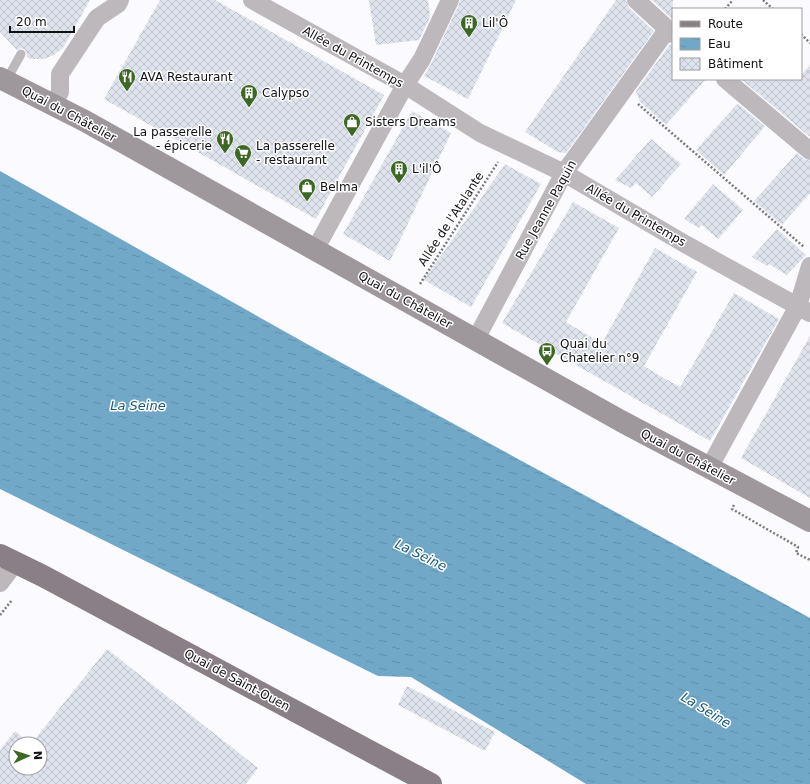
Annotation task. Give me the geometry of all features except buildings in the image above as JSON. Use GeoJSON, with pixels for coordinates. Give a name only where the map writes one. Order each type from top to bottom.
{"type":"FeatureCollection","features":[{"type":"Feature","properties":{"kind":"main road","name":"Quai de Saint-Ouen"},"geometry":{"type":"LineString","coordinates":[[8,558],[431,784]]}},
{"type":"Feature","properties":{"kind":"street"},"geometry":{"type":"LineString","coordinates":[[54,104],[60,92],[60,74],[97,18],[118,4],[120,0]]}},
{"type":"Feature","properties":{"kind":"street","name":"Allée du Printemps"},"geometry":{"type":"LineString","coordinates":[[252,0],[404,85],[480,133],[564,173],[685,244],[804,310]]}},
{"type":"Feature","properties":{"kind":"street"},"geometry":{"type":"LineString","coordinates":[[315,250],[404,85],[422,59],[450,0]]}},
{"type":"Feature","properties":{"kind":"street","name":"Rue Jeanne Paquin"},"geometry":{"type":"LineString","coordinates":[[476,339],[564,173],[623,91],[670,32],[636,0]]}},
{"type":"Feature","properties":{"kind":"street","name":"Quai du Châtelier"},"geometry":{"type":"LineString","coordinates":[[3,80],[54,104],[476,339],[607,414],[810,521]]}},
{"type":"Feature","properties":{"kind":"street"},"geometry":{"type":"LineString","coordinates":[[726,80],[810,151]]}},
{"type":"Feature","properties":{"kind":"street"},"geometry":{"type":"LineString","coordinates":[[709,468],[804,310],[810,266]]}},
{"type":"Feature","properties":{"kind":"street"},"geometry":{"type":"LineString","coordinates":[[0,583],[8,558]]}},
{"type":"Feature","properties":{"kind":"lane"},"geometry":{"type":"LineString","coordinates":[[3,80],[21,54]]}},
{"type":"Feature","properties":{"kind":"path"},"geometry":{"type":"LineString","coordinates":[[726,8],[733,0]]}},
{"type":"Feature","properties":{"kind":"path"},"geometry":{"type":"LineString","coordinates":[[763,0],[772,8]]}},
{"type":"Feature","properties":{"kind":"path"},"geometry":{"type":"LineString","coordinates":[[802,35],[810,42]]}},
{"type":"Feature","properties":{"kind":"path"},"geometry":{"type":"LineString","coordinates":[[623,91],[804,248]]}},
{"type":"Feature","properties":{"kind":"path","name":"Allée de l'Atalante"},"geometry":{"type":"LineString","coordinates":[[409,302],[486,182],[507,146]]}},
{"type":"Feature","properties":{"kind":"path"},"geometry":{"type":"LineString","coordinates":[[743,487],[732,508],[798,547],[796,553],[810,560]]}},
{"type":"Feature","properties":{"kind":"water","name":"La Seine"},"geometry":{"type":"Polygon","coordinates":[[[0,171],[307,344],[810,618],[810,784],[586,784],[411,677],[378,676],[0,489],[0,171]]]}},
{"type":"Feature","properties":{"kind":"place","name":"Lil'Ô"},"geometry":{"type":"Point","coordinates":[469,38]}},
{"type":"Feature","properties":{"kind":"place","name":"AVA Restaurant"},"geometry":{"type":"Point","coordinates":[127,92]}},
{"type":"Feature","properties":{"kind":"place","name":"Calypso"},"geometry":{"type":"Point","coordinates":[249,108]}},
{"type":"Feature","properties":{"kind":"place","name":"Sisters Dreams"},"geometry":{"type":"Point","coordinates":[352,137]}},
{"type":"Feature","properties":{"kind":"place","name":"La passerelle - épicerie"},"geometry":{"type":"Point","coordinates":[225,154]}},
{"type":"Feature","properties":{"kind":"place","name":"La passerelle - restaurant"},"geometry":{"type":"Point","coordinates":[243,168]}},
{"type":"Feature","properties":{"kind":"place","name":"L'il'Ô"},"geometry":{"type":"Point","coordinates":[399,184]}},
{"type":"Feature","properties":{"kind":"place","name":"Belma"},"geometry":{"type":"Point","coordinates":[307,202]}},
{"type":"Feature","properties":{"kind":"place","name":"Quai du Chatelier n°9"},"geometry":{"type":"Point","coordinates":[547,366]}}]}
